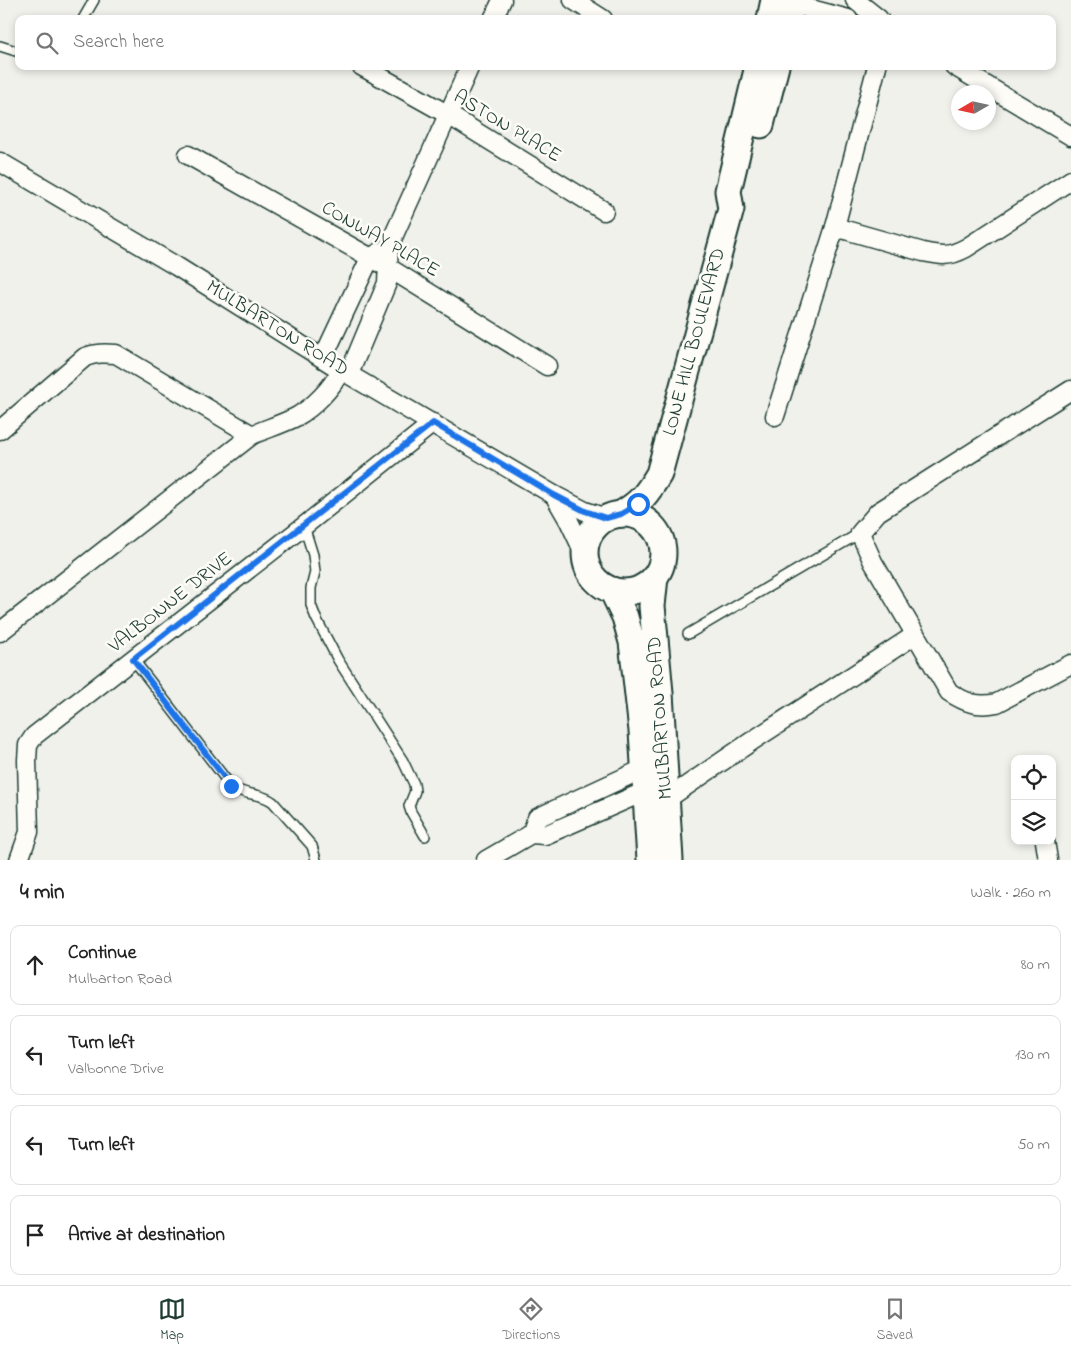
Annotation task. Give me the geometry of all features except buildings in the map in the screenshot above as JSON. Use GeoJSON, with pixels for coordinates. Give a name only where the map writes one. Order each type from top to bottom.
{"type":"FeatureCollection","features":[{"type":"Feature","properties":{"kind":"street"},"geometry":{"type":"LineString","coordinates":[[495,15],[502,0]]}},
{"type":"Feature","properties":{"kind":"street"},"geometry":{"type":"LineString","coordinates":[[573,0],[597,15]]}},
{"type":"Feature","properties":{"kind":"street"},"geometry":{"type":"LineString","coordinates":[[856,0],[874,15]]}},
{"type":"Feature","properties":{"kind":"street"},"geometry":{"type":"LineString","coordinates":[[774,15],[785,5],[830,15]]}},
{"type":"Feature","properties":{"kind":"street","name":"ASTON PLACE"},"geometry":{"type":"LineString","coordinates":[[368,70],[447,114],[604,211]]}},
{"type":"Feature","properties":{"kind":"street"},"geometry":{"type":"LineString","coordinates":[[0,632],[252,435],[296,417],[328,392],[345,372],[387,283],[389,246],[468,70]]}},
{"type":"Feature","properties":{"kind":"street","name":"LONE HILL BOULEVARD"},"geometry":{"type":"LineString","coordinates":[[731,209],[728,191],[757,70]]}},
{"type":"Feature","properties":{"kind":"street","name":"LONE HILL BOULEVARD"},"geometry":{"type":"LineString","coordinates":[[659,535],[659,474],[731,209],[741,197],[775,70]]}},
{"type":"Feature","properties":{"kind":"street"},"geometry":{"type":"LineString","coordinates":[[775,416],[835,227],[876,70]]}},
{"type":"Feature","properties":{"kind":"street"},"geometry":{"type":"LineString","coordinates":[[961,70],[1071,136]]}},
{"type":"Feature","properties":{"kind":"street","name":"CONWAY PLACE"},"geometry":{"type":"LineString","coordinates":[[188,155],[389,268],[547,366]]}},
{"type":"Feature","properties":{"kind":"street","name":"MULBARTON ROAD"},"geometry":{"type":"LineString","coordinates":[[0,162],[176,266],[345,372],[554,495],[585,511],[614,516],[636,516],[649,523],[659,535],[663,549],[661,564],[655,577],[652,606],[657,651],[650,860]]}},
{"type":"Feature","properties":{"kind":"street"},"geometry":{"type":"LineString","coordinates":[[835,227],[923,252],[952,255],[966,248],[1071,180]]}},
{"type":"Feature","properties":{"kind":"street"},"geometry":{"type":"LineString","coordinates":[[323,358],[370,258],[389,246]]}},
{"type":"Feature","properties":{"kind":"street"},"geometry":{"type":"LineString","coordinates":[[0,430],[85,357],[96,353],[104,353],[116,354],[252,435]]}},
{"type":"Feature","properties":{"kind":"street"},"geometry":{"type":"LineString","coordinates":[[1071,390],[878,512],[860,533],[873,562],[949,692],[960,700],[984,705],[997,703],[1071,664]]}},
{"type":"Feature","properties":{"kind":"street","name":"VALBONNE DRIVE"},"geometry":{"type":"LineString","coordinates":[[19,860],[29,832],[27,760],[28,745],[34,736],[433,423]]}},
{"type":"Feature","properties":{"kind":"street","name":"LONE HILL BOULEVARD"},"geometry":{"type":"LineString","coordinates":[[614,516],[644,498],[659,474]]}},
{"type":"Feature","properties":{"kind":"street","name":"MULBARTON ROAD"},"geometry":{"type":"LineString","coordinates":[[554,495],[585,555],[589,570],[598,582],[612,590],[625,616],[632,642],[651,790],[670,860]]}},
{"type":"Feature","properties":{"kind":"street"},"geometry":{"type":"LineString","coordinates":[[585,555],[587,540],[594,527],[614,516]]}},
{"type":"Feature","properties":{"kind":"street"},"geometry":{"type":"LineString","coordinates":[[612,590],[628,592],[643,587],[655,577]]}},
{"type":"Feature","properties":{"kind":"street"},"geometry":{"type":"LineString","coordinates":[[486,860],[531,834],[545,835],[651,790],[752,741],[915,635]]}},
{"type":"Feature","properties":{"kind":"street"},"geometry":{"type":"LineString","coordinates":[[1046,845],[1048,860]]}},
{"type":"Feature","properties":{"kind":"lane"},"geometry":{"type":"LineString","coordinates":[[85,15],[94,0]]}},
{"type":"Feature","properties":{"kind":"lane"},"geometry":{"type":"LineString","coordinates":[[0,46],[15,51]]}},
{"type":"Feature","properties":{"kind":"lane"},"geometry":{"type":"LineString","coordinates":[[304,526],[313,555],[315,572],[311,588],[311,605],[316,618],[338,660],[412,777],[415,791],[409,806],[425,836]]}},
{"type":"Feature","properties":{"kind":"lane"},"geometry":{"type":"LineString","coordinates":[[688,634],[860,533]]}},
{"type":"Feature","properties":{"kind":"lane"},"geometry":{"type":"LineString","coordinates":[[133,659],[231,786],[245,794],[268,798],[273,802],[312,846],[316,860]]}},
{"type":"Feature","properties":{"kind":"route"},"geometry":{"type":"LineString","coordinates":[[231,786],[133,659],[433,423],[554,495],[585,511],[606,518],[621,514],[638,504]]}}]}
